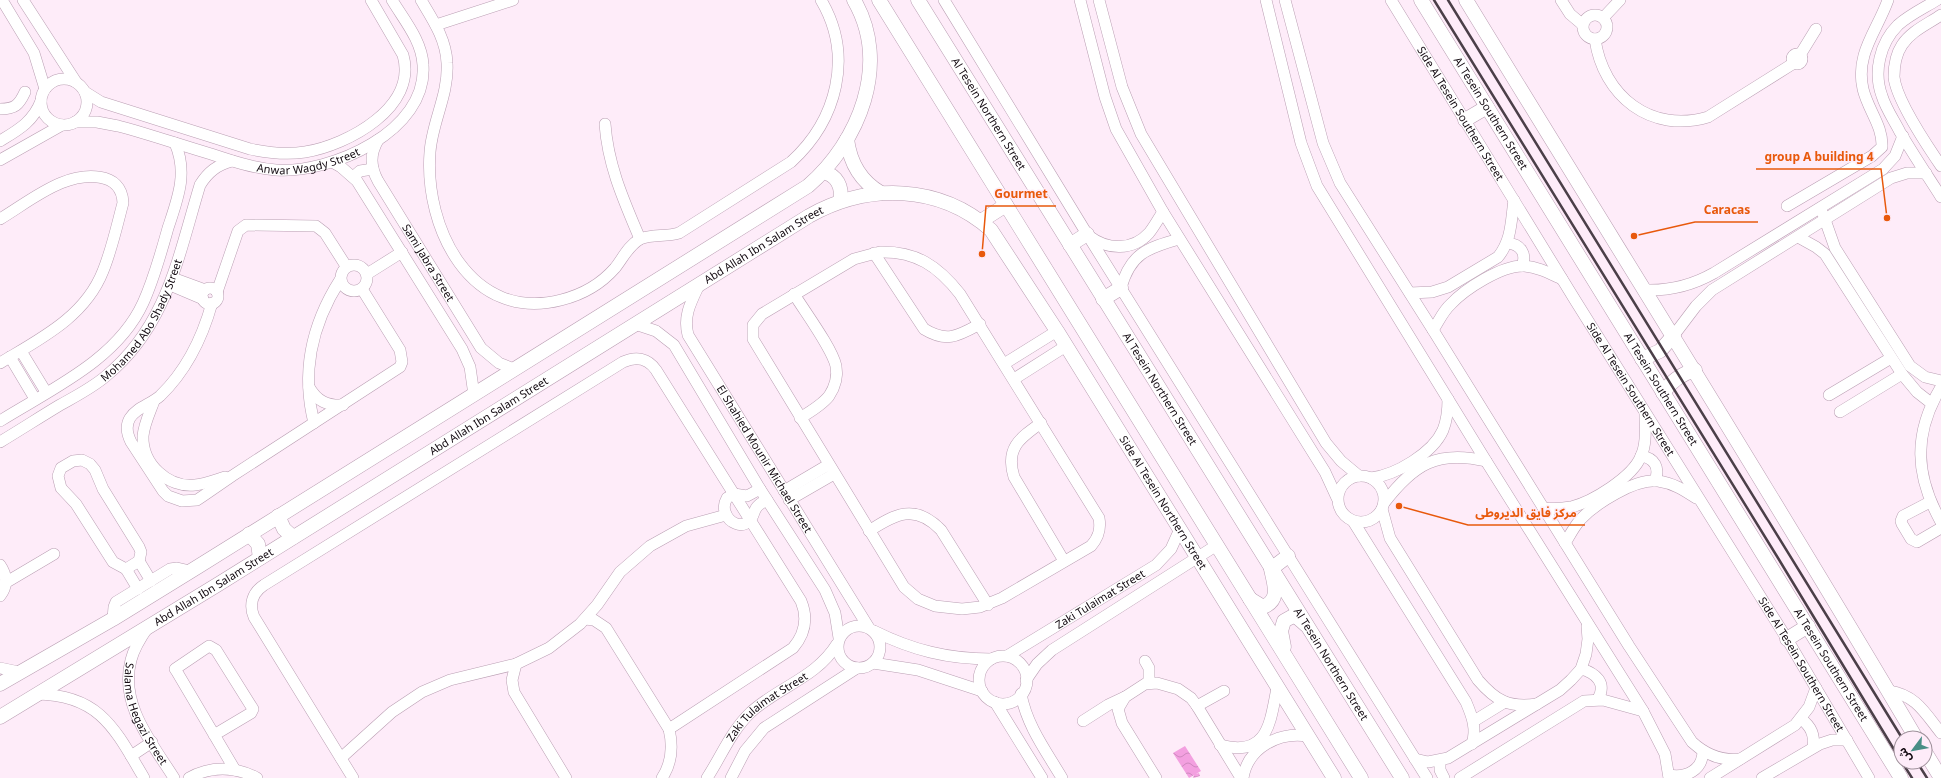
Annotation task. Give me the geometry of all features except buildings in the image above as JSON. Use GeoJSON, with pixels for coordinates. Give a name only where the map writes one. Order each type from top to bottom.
{"type":"FeatureCollection","features":[{"type":"Feature","properties":{"kind":"main road"},"geometry":{"type":"LineString","coordinates":[[0,684],[113,619],[788,200],[808,186],[823,172],[847,139],[860,116],[866,92],[869,67],[869,40],[864,20],[854,0]]}},
{"type":"Feature","properties":{"kind":"main road","name":"Al Tesein Northern Street"},"geometry":{"type":"LineString","coordinates":[[918,0],[1402,778]]}},
{"type":"Feature","properties":{"kind":"main road","name":"Al Tesein Southern Street"},"geometry":{"type":"LineString","coordinates":[[1421,0],[1901,778]]}},
{"type":"Feature","properties":{"kind":"main road"},"geometry":{"type":"LineString","coordinates":[[1466,0],[1674,335],[1911,730]]}},
{"type":"Feature","properties":{"kind":"main road"},"geometry":{"type":"LineString","coordinates":[[864,20],[882,4],[1361,778]]}},
{"type":"Feature","properties":{"kind":"main road"},"geometry":{"type":"LineString","coordinates":[[1465,120],[1487,107]]}},
{"type":"Feature","properties":{"kind":"main road"},"geometry":{"type":"LineString","coordinates":[[847,139],[850,156],[856,171],[867,184],[881,193]]}},
{"type":"Feature","properties":{"kind":"main road"},"geometry":{"type":"LineString","coordinates":[[823,172],[833,176],[840,186],[840,201]]}},
{"type":"Feature","properties":{"kind":"main road","name":"Abd Allah Ibn Salam Street"},"geometry":{"type":"LineString","coordinates":[[0,717],[260,558],[809,216],[840,201],[881,193],[906,193],[936,199],[953,205],[986,225]]}},
{"type":"Feature","properties":{"kind":"main road"},"geometry":{"type":"LineString","coordinates":[[986,225],[1006,205]]}},
{"type":"Feature","properties":{"kind":"main road","name":"Side Al Tesein Northern Street"},"geometry":{"type":"LineString","coordinates":[[986,225],[1057,331],[1334,778]]}},
{"type":"Feature","properties":{"kind":"main road"},"geometry":{"type":"LineString","coordinates":[[1070,245],[1087,234]]}},
{"type":"Feature","properties":{"kind":"main road"},"geometry":{"type":"LineString","coordinates":[[1103,299],[1121,288]]}},
{"type":"Feature","properties":{"kind":"main road"},"geometry":{"type":"LineString","coordinates":[[1642,359],[1660,351],[1674,335]]}},
{"type":"Feature","properties":{"kind":"main road"},"geometry":{"type":"LineString","coordinates":[[1663,393],[1680,376],[1694,370]]}},
{"type":"Feature","properties":{"kind":"main road"},"geometry":{"type":"LineString","coordinates":[[278,516],[284,529],[293,537]]}},
{"type":"Feature","properties":{"kind":"main road"},"geometry":{"type":"LineString","coordinates":[[249,534],[258,544],[260,558]]}},
{"type":"Feature","properties":{"kind":"main road"},"geometry":{"type":"LineString","coordinates":[[1250,599],[1263,607],[1270,604],[1274,599],[1276,592],[1271,569],[1288,556]]}},
{"type":"Feature","properties":{"kind":"main road"},"geometry":{"type":"LineString","coordinates":[[1285,655],[1281,631],[1284,621],[1293,616],[1298,618],[1307,627]]}},
{"type":"Feature","properties":{"kind":"main road"},"geometry":{"type":"LineString","coordinates":[[1787,639],[1808,626]]}},
{"type":"Feature","properties":{"kind":"main road"},"geometry":{"type":"LineString","coordinates":[[1933,764],[1941,778]]}},
{"type":"Feature","properties":{"kind":"street"},"geometry":{"type":"LineString","coordinates":[[2,0],[34,53],[45,89]]}},
{"type":"Feature","properties":{"kind":"street"},"geometry":{"type":"LineString","coordinates":[[0,160],[62,125],[75,122],[85,112],[87,106],[85,92],[76,82],[23,0]]}},
{"type":"Feature","properties":{"kind":"street","name":"Anwar Wagdy Street"},"geometry":{"type":"LineString","coordinates":[[85,92],[101,102],[250,149],[278,153],[293,153],[320,148],[354,134],[384,114],[392,106],[401,90],[405,75],[406,63],[403,55],[371,0]]}},
{"type":"Feature","properties":{"kind":"street","name":"Anwar Wagdy Street"},"geometry":{"type":"LineString","coordinates":[[75,122],[97,122],[118,126],[232,161],[261,168],[277,170],[306,168],[332,162],[378,140],[404,119],[419,94],[424,78],[424,64],[421,50],[392,0]]}},
{"type":"Feature","properties":{"kind":"street"},"geometry":{"type":"LineString","coordinates":[[421,0],[436,25],[446,53],[447,73],[444,94],[432,137],[430,153],[431,185],[437,216],[444,237],[456,259],[470,276],[486,289],[502,297],[523,302],[554,302],[581,293],[599,282],[614,269],[629,247],[640,240],[649,236],[670,236],[679,233],[791,162],[812,140],[821,127],[831,106],[837,83],[838,68],[835,36],[831,20],[821,0]]}},
{"type":"Feature","properties":{"kind":"street"},"geometry":{"type":"LineString","coordinates":[[436,25],[513,0]]}},
{"type":"Feature","properties":{"kind":"street"},"geometry":{"type":"LineString","coordinates":[[944,0],[1087,234],[1427,778]]}},
{"type":"Feature","properties":{"kind":"street"},"geometry":{"type":"LineString","coordinates":[[1266,0],[1301,143],[1317,186],[1486,461],[1643,711],[1665,754],[1669,776],[1679,777],[1693,772],[1699,766],[1703,752]]}},
{"type":"Feature","properties":{"kind":"street"},"geometry":{"type":"LineString","coordinates":[[1285,0],[1323,143],[1333,170],[1543,508],[1692,742],[1703,752],[1724,759],[1740,759]]}},
{"type":"Feature","properties":{"kind":"street","name":"Side Al Tesein Southern Street"},"geometry":{"type":"LineString","coordinates":[[1391,0],[1645,413],[1787,639],[1869,778]]}},
{"type":"Feature","properties":{"kind":"street"},"geometry":{"type":"LineString","coordinates":[[1561,0],[1570,14],[1583,25],[1586,35],[1595,39],[1603,36],[1607,29],[1603,18],[1595,15],[1587,18],[1583,25]]}},
{"type":"Feature","properties":{"kind":"street"},"geometry":{"type":"LineString","coordinates":[[1603,18],[1620,0]]}},
{"type":"Feature","properties":{"kind":"street"},"geometry":{"type":"LineString","coordinates":[[1787,206],[1872,156],[1882,147],[1880,129],[1863,89],[1862,73],[1863,57],[1868,41],[1884,14],[1888,0]]}},
{"type":"Feature","properties":{"kind":"street"},"geometry":{"type":"LineString","coordinates":[[1937,0],[1898,25],[1884,46],[1878,71],[1882,96],[1887,108],[1941,197]]}},
{"type":"Feature","properties":{"kind":"street"},"geometry":{"type":"LineString","coordinates":[[1359,476],[1341,461],[1326,443],[1175,192],[1134,119],[1122,87],[1099,3],[1082,5],[1110,114],[1116,129],[1179,239],[1325,472],[1337,498],[1341,512],[1353,521],[1466,702],[1474,721],[1475,735],[1472,744]]}},
{"type":"Feature","properties":{"kind":"street"},"geometry":{"type":"LineString","coordinates":[[1941,15],[1910,36],[1897,55],[1894,78],[1902,99],[1941,166]]}},
{"type":"Feature","properties":{"kind":"street"},"geometry":{"type":"LineString","coordinates":[[1595,39],[1602,66],[1617,91],[1631,104],[1647,114],[1665,120],[1679,122],[1694,121],[1708,117],[1797,59],[1816,29]]}},
{"type":"Feature","properties":{"kind":"street"},"geometry":{"type":"LineString","coordinates":[[0,140],[21,128],[33,116],[41,101],[45,89],[50,84],[62,79],[76,82]]}},
{"type":"Feature","properties":{"kind":"street"},"geometry":{"type":"LineString","coordinates":[[401,90],[419,94]]}},
{"type":"Feature","properties":{"kind":"street"},"geometry":{"type":"LineString","coordinates":[[0,110],[15,108],[19,105],[25,92]]}},
{"type":"Feature","properties":{"kind":"street"},"geometry":{"type":"LineString","coordinates":[[1887,108],[1902,99]]}},
{"type":"Feature","properties":{"kind":"street"},"geometry":{"type":"LineString","coordinates":[[41,101],[44,115],[49,120],[62,125]]}},
{"type":"Feature","properties":{"kind":"street"},"geometry":{"type":"LineString","coordinates":[[605,124],[607,145],[617,185],[640,240]]}},
{"type":"Feature","properties":{"kind":"street"},"geometry":{"type":"LineString","coordinates":[[21,128],[27,133],[28,143]]}},
{"type":"Feature","properties":{"kind":"street"},"geometry":{"type":"LineString","coordinates":[[1645,290],[1669,290],[1695,283],[1883,169],[1895,156],[1903,136]]}},
{"type":"Feature","properties":{"kind":"street","name":"Sami Jabra Street"},"geometry":{"type":"LineString","coordinates":[[378,140],[372,156],[373,169],[378,181],[477,342],[492,359],[514,369]]}},
{"type":"Feature","properties":{"kind":"street","name":"Mohamed Abo Shady Street"},"geometry":{"type":"LineString","coordinates":[[0,421],[99,358],[110,349],[129,328],[140,310],[149,290],[181,187],[182,161],[175,143]]}},
{"type":"Feature","properties":{"kind":"street"},"geometry":{"type":"LineString","coordinates":[[277,170],[278,153]]}},
{"type":"Feature","properties":{"kind":"street","name":"Mohamed Abo Shady Street"},"geometry":{"type":"LineString","coordinates":[[0,442],[91,387],[119,365],[132,352],[153,322],[171,281],[198,192],[205,176],[213,169],[232,161]]}},
{"type":"Feature","properties":{"kind":"street","name":"Sami Jabra Street"},"geometry":{"type":"LineString","coordinates":[[332,162],[353,177],[462,349],[471,371],[474,395]]}},
{"type":"Feature","properties":{"kind":"street"},"geometry":{"type":"LineString","coordinates":[[353,177],[360,171],[373,169]]}},
{"type":"Feature","properties":{"kind":"street"},"geometry":{"type":"LineString","coordinates":[[1674,335],[1696,306],[1712,290],[1891,178],[1907,173],[1926,173]]}},
{"type":"Feature","properties":{"kind":"street"},"geometry":{"type":"LineString","coordinates":[[0,219],[53,187],[81,178],[98,177],[112,180],[121,190],[123,196],[123,203],[103,271],[88,298],[67,321],[0,364]]}},
{"type":"Feature","properties":{"kind":"street"},"geometry":{"type":"LineString","coordinates":[[181,187],[198,192]]}},
{"type":"Feature","properties":{"kind":"street"},"geometry":{"type":"LineString","coordinates":[[1410,293],[1432,292],[1456,284],[1491,262],[1503,251],[1507,243],[1514,200]]}},
{"type":"Feature","properties":{"kind":"street"},"geometry":{"type":"LineString","coordinates":[[1819,208],[1826,219],[1833,244],[1910,366],[1925,378],[1941,381]]}},
{"type":"Feature","properties":{"kind":"street"},"geometry":{"type":"LineString","coordinates":[[1087,234],[1106,246],[1129,246],[1148,234],[1163,212]]}},
{"type":"Feature","properties":{"kind":"street"},"geometry":{"type":"LineString","coordinates":[[171,281],[207,297],[217,299],[217,292],[238,231],[246,225],[308,224],[316,226],[325,233],[346,266]]}},
{"type":"Feature","properties":{"kind":"street"},"geometry":{"type":"LineString","coordinates":[[1798,237],[1822,251],[1902,374],[1917,392],[1931,403]]}},
{"type":"Feature","properties":{"kind":"street"},"geometry":{"type":"LineString","coordinates":[[1121,288],[1127,270],[1139,254],[1154,246],[1179,239]]}},
{"type":"Feature","properties":{"kind":"street"},"geometry":{"type":"LineString","coordinates":[[1507,243],[1518,246],[1522,250],[1524,261],[1522,266]]}},
{"type":"Feature","properties":{"kind":"street"},"geometry":{"type":"LineString","coordinates":[[1822,251],[1833,244]]}},
{"type":"Feature","properties":{"kind":"street"},"geometry":{"type":"LineString","coordinates":[[365,271],[400,249]]}},
{"type":"Feature","properties":{"kind":"street"},"geometry":{"type":"LineString","coordinates":[[893,252],[906,254],[928,264],[953,285],[980,324],[1096,512],[1100,524],[1098,536],[1095,541],[1064,561],[988,605],[971,609],[953,609],[935,606],[918,599],[907,590],[898,579],[756,346],[752,332],[757,319],[762,314],[854,259],[874,253],[893,252]]}},
{"type":"Feature","properties":{"kind":"street"},"geometry":{"type":"LineString","coordinates":[[874,253],[924,329],[934,335],[945,338],[956,336],[980,324]]}},
{"type":"Feature","properties":{"kind":"street"},"geometry":{"type":"LineString","coordinates":[[314,423],[308,387],[309,361],[315,330],[324,307],[340,280],[340,275],[346,266],[355,264],[365,271]]}},
{"type":"Feature","properties":{"kind":"street"},"geometry":{"type":"LineString","coordinates":[[1433,330],[1447,308],[1465,292],[1504,270],[1522,266],[1536,268],[1562,279]]}},
{"type":"Feature","properties":{"kind":"street"},"geometry":{"type":"LineString","coordinates":[[340,280],[346,289],[351,291],[362,289],[365,285],[365,271]]}},
{"type":"Feature","properties":{"kind":"street","name":"El Shahied Mounir Michael Street"},"geometry":{"type":"LineString","coordinates":[[699,285],[685,319],[688,335],[871,629]]}},
{"type":"Feature","properties":{"kind":"street"},"geometry":{"type":"LineString","coordinates":[[207,297],[205,330],[189,362],[166,390],[154,401],[135,412],[127,426],[127,434],[163,491],[175,499],[190,501],[203,496],[395,372],[402,362],[400,350],[362,289]]}},
{"type":"Feature","properties":{"kind":"street"},"geometry":{"type":"LineString","coordinates":[[794,294],[829,350],[837,368],[837,378],[834,388],[828,397],[800,418]]}},
{"type":"Feature","properties":{"kind":"street"},"geometry":{"type":"LineString","coordinates":[[1223,310],[1240,300]]}},
{"type":"Feature","properties":{"kind":"street"},"geometry":{"type":"LineString","coordinates":[[1872,329],[1882,322]]}},
{"type":"Feature","properties":{"kind":"street","name":"El Shahied Mounir Michael Street"},"geometry":{"type":"LineString","coordinates":[[635,324],[656,332],[674,345],[760,489],[825,590],[835,613],[838,641]]}},
{"type":"Feature","properties":{"kind":"street"},"geometry":{"type":"LineString","coordinates":[[1004,364],[1057,331]]}},
{"type":"Feature","properties":{"kind":"street"},"geometry":{"type":"LineString","coordinates":[[674,345],[680,336],[688,335]]}},
{"type":"Feature","properties":{"kind":"street"},"geometry":{"type":"LineString","coordinates":[[462,349],[471,348],[477,342]]}},
{"type":"Feature","properties":{"kind":"street"},"geometry":{"type":"LineString","coordinates":[[1014,379],[1066,346]]}},
{"type":"Feature","properties":{"kind":"street"},"geometry":{"type":"LineString","coordinates":[[21,351],[46,392]]}},
{"type":"Feature","properties":{"kind":"street"},"geometry":{"type":"LineString","coordinates":[[10,357],[35,399]]}},
{"type":"Feature","properties":{"kind":"street"},"geometry":{"type":"LineString","coordinates":[[353,778],[254,617],[251,608],[252,599],[256,591],[624,362],[633,358],[644,359],[654,366],[801,601],[805,618],[802,635],[793,648],[669,729]]}},
{"type":"Feature","properties":{"kind":"street"},"geometry":{"type":"LineString","coordinates":[[1829,394],[1891,358]]}},
{"type":"Feature","properties":{"kind":"street"},"geometry":{"type":"LineString","coordinates":[[1840,412],[1902,374]]}},
{"type":"Feature","properties":{"kind":"street"},"geometry":{"type":"LineString","coordinates":[[308,387],[319,400],[326,404],[343,405]]}},
{"type":"Feature","properties":{"kind":"street"},"geometry":{"type":"LineString","coordinates":[[1941,387],[1931,403],[1924,422],[1920,463],[1930,502],[1941,522]]}},
{"type":"Feature","properties":{"kind":"street"},"geometry":{"type":"LineString","coordinates":[[1337,498],[1339,491],[1346,480],[1359,476],[1371,478],[1386,474],[1401,468],[1431,447],[1443,430],[1446,420],[1448,399]]}},
{"type":"Feature","properties":{"kind":"street"},"geometry":{"type":"LineString","coordinates":[[154,401],[144,427],[143,437],[147,457],[158,473],[171,481],[185,485],[195,485],[232,476]]}},
{"type":"Feature","properties":{"kind":"street"},"geometry":{"type":"LineString","coordinates":[[1543,508],[1566,508],[1588,500],[1628,475],[1635,467],[1644,448],[1645,413]]}},
{"type":"Feature","properties":{"kind":"street"},"geometry":{"type":"LineString","coordinates":[[1041,423],[1017,442],[1012,455],[1012,469],[1014,477],[1064,561]]}},
{"type":"Feature","properties":{"kind":"street"},"geometry":{"type":"LineString","coordinates":[[1353,521],[1362,523],[1370,521],[1377,516],[1406,477],[1429,462],[1456,456],[1486,461]]}},
{"type":"Feature","properties":{"kind":"street"},"geometry":{"type":"LineString","coordinates":[[1641,456],[1654,462],[1658,474],[1655,481]]}},
{"type":"Feature","properties":{"kind":"street"},"geometry":{"type":"LineString","coordinates":[[126,569],[138,561],[141,552],[139,547],[103,489],[96,470],[90,464],[82,460],[67,463],[62,468],[58,476],[61,488],[76,504],[113,562],[126,569],[138,589]]}},
{"type":"Feature","properties":{"kind":"street"},"geometry":{"type":"LineString","coordinates":[[787,496],[831,469]]}},
{"type":"Feature","properties":{"kind":"street"},"geometry":{"type":"LineString","coordinates":[[1371,478],[1382,488],[1383,506],[1390,538],[1478,680],[1487,691],[1505,702],[1522,706],[1537,704]]}},
{"type":"Feature","properties":{"kind":"street"},"geometry":{"type":"LineString","coordinates":[[1565,543],[1575,527],[1592,509],[1626,488],[1636,484],[1655,481],[1679,487],[1700,500]]}},
{"type":"Feature","properties":{"kind":"street"},"geometry":{"type":"LineString","coordinates":[[760,489],[747,496],[734,494],[727,498],[725,502],[726,515],[732,521],[739,524],[744,524],[750,520],[756,507],[767,500]]}},
{"type":"Feature","properties":{"kind":"street"},"geometry":{"type":"LineString","coordinates":[[1930,502],[1903,516],[1901,521],[1902,524],[1911,539],[1917,542],[1941,528]]}},
{"type":"Feature","properties":{"kind":"street"},"geometry":{"type":"LineString","coordinates":[[869,531],[890,517],[898,514],[915,514],[931,521],[941,530],[988,605]]}},
{"type":"Feature","properties":{"kind":"street"},"geometry":{"type":"LineString","coordinates":[[340,758],[392,712],[422,692],[450,680],[516,664],[549,648],[570,633],[585,619],[620,572],[650,546],[686,526],[726,515]]}},
{"type":"Feature","properties":{"kind":"street","name":"Zaki Tulaimat Street"},"geometry":{"type":"LineString","coordinates":[[1007,656],[1156,565],[1171,549],[1180,529]]}},
{"type":"Feature","properties":{"kind":"street","name":"Zaki Tulaimat Street"},"geometry":{"type":"LineString","coordinates":[[1026,680],[1037,664],[1052,650],[1217,545]]}},
{"type":"Feature","properties":{"kind":"street"},"geometry":{"type":"LineString","coordinates":[[5,583],[54,554]]}},
{"type":"Feature","properties":{"kind":"street"},"geometry":{"type":"LineString","coordinates":[[138,561],[151,581]]}},
{"type":"Feature","properties":{"kind":"street"},"geometry":{"type":"LineString","coordinates":[[0,565],[5,572],[5,583],[0,596]]}},
{"type":"Feature","properties":{"kind":"street"},"geometry":{"type":"LineString","coordinates":[[113,619],[116,602],[170,569],[177,568],[190,571]]}},
{"type":"Feature","properties":{"kind":"street"},"geometry":{"type":"LineString","coordinates":[[585,619],[594,620],[606,628],[669,729],[672,740],[670,758],[662,778]]}},
{"type":"Feature","properties":{"kind":"street"},"geometry":{"type":"LineString","coordinates":[[1415,759],[1428,762],[1440,761],[1448,758],[1560,690],[1581,669],[1586,654],[1588,639],[1587,623]]}},
{"type":"Feature","properties":{"kind":"street"},"geometry":{"type":"LineString","coordinates":[[871,629],[877,636],[880,653],[874,663],[869,666],[857,668],[849,666],[842,660],[838,653],[838,641],[846,629],[852,626],[863,626],[871,629],[918,650],[942,656],[966,659],[991,659],[999,656],[1007,656],[1016,660],[1022,667],[1026,680],[1022,694],[1026,712],[1033,730],[1062,778]]}},
{"type":"Feature","properties":{"kind":"street","name":"Salama Hegazi Street"},"geometry":{"type":"LineString","coordinates":[[148,627],[131,659],[128,676],[128,693],[133,710],[174,778]]}},
{"type":"Feature","properties":{"kind":"street","name":"Zaki Tulaimat Street"},"geometry":{"type":"LineString","coordinates":[[707,778],[724,747],[742,721],[765,702],[816,669],[824,662],[838,641]]}},
{"type":"Feature","properties":{"kind":"street"},"geometry":{"type":"LineString","coordinates":[[214,735],[251,713],[253,709],[216,650],[209,646],[176,669],[214,735],[235,770]]}},
{"type":"Feature","properties":{"kind":"street"},"geometry":{"type":"LineString","coordinates":[[991,659],[981,670],[979,681],[985,696],[995,702],[1007,703],[1022,694]]}},
{"type":"Feature","properties":{"kind":"street"},"geometry":{"type":"LineString","coordinates":[[1145,661],[1149,668],[1150,683]]}},
{"type":"Feature","properties":{"kind":"street"},"geometry":{"type":"LineString","coordinates":[[874,663],[925,672],[982,690]]}},
{"type":"Feature","properties":{"kind":"street"},"geometry":{"type":"LineString","coordinates":[[516,664],[512,680],[514,692],[566,778]]}},
{"type":"Feature","properties":{"kind":"street"},"geometry":{"type":"LineString","coordinates":[[0,668],[19,672]]}},
{"type":"Feature","properties":{"kind":"street","name":"Zaki Tulaimat Street"},"geometry":{"type":"LineString","coordinates":[[731,778],[745,751],[764,728],[857,668]]}},
{"type":"Feature","properties":{"kind":"street"},"geometry":{"type":"LineString","coordinates":[[1581,669],[1591,672],[1599,679],[1602,689],[1598,699]]}},
{"type":"Feature","properties":{"kind":"street"},"geometry":{"type":"LineString","coordinates":[[1082,722],[1108,705],[1125,698],[1142,686],[1150,683],[1161,683],[1175,687],[1184,692],[1197,706],[1242,778]]}},
{"type":"Feature","properties":{"kind":"street"},"geometry":{"type":"LineString","coordinates":[[1264,740],[1271,720],[1278,688]]}},
{"type":"Feature","properties":{"kind":"street"},"geometry":{"type":"LineString","coordinates":[[1710,778],[1795,725],[1801,719],[1813,699],[1816,688]]}},
{"type":"Feature","properties":{"kind":"street"},"geometry":{"type":"LineString","coordinates":[[1197,706],[1224,691]]}},
{"type":"Feature","properties":{"kind":"street"},"geometry":{"type":"LineString","coordinates":[[1889,692],[1905,695],[1914,701],[1941,733]]}},
{"type":"Feature","properties":{"kind":"street"},"geometry":{"type":"LineString","coordinates":[[37,694],[69,697],[97,711],[108,722],[132,756],[144,778]]}},
{"type":"Feature","properties":{"kind":"street"},"geometry":{"type":"LineString","coordinates":[[1125,698],[1121,703],[1119,716],[1156,778]]}},
{"type":"Feature","properties":{"kind":"street"},"geometry":{"type":"LineString","coordinates":[[1460,778],[1584,701],[1598,699],[1643,711]]}},
{"type":"Feature","properties":{"kind":"street"},"geometry":{"type":"LineString","coordinates":[[995,702],[1042,778]]}},
{"type":"Feature","properties":{"kind":"street"},"geometry":{"type":"LineString","coordinates":[[1474,721],[1505,702]]}},
{"type":"Feature","properties":{"kind":"street"},"geometry":{"type":"LineString","coordinates":[[1801,719],[1811,729],[1814,738],[1813,747]]}},
{"type":"Feature","properties":{"kind":"street"},"geometry":{"type":"LineString","coordinates":[[1242,778],[1246,767],[1248,752],[1264,740],[1282,736],[1307,736]]}},
{"type":"Feature","properties":{"kind":"street"},"geometry":{"type":"LineString","coordinates":[[1762,778],[1813,747],[1826,742],[1846,740]]}},
{"type":"Feature","properties":{"kind":"street"},"geometry":{"type":"LineString","coordinates":[[132,756],[152,742]]}},
{"type":"Feature","properties":{"kind":"street"},"geometry":{"type":"LineString","coordinates":[[1220,745],[1248,752]]}},
{"type":"Feature","properties":{"kind":"street"},"geometry":{"type":"LineString","coordinates":[[1440,761],[1440,770],[1444,778]]}},
{"type":"Feature","properties":{"kind":"street"},"geometry":{"type":"LineString","coordinates":[[189,778],[209,770],[235,770],[257,778]]}},
{"type":"Feature","properties":{"kind":"water"},"geometry":{"type":"Polygon","coordinates":[[[1185,746],[1201,771],[1196,774],[1199,773],[1200,776],[1193,778],[1194,775],[1189,778],[1173,753],[1185,746]]]}},
{"type":"Feature","properties":{"kind":"railway"},"geometry":{"type":"LineString","coordinates":[[1434,0],[1778,558],[1893,748]]}},
{"type":"Feature","properties":{"kind":"railway"},"geometry":{"type":"LineString","coordinates":[[1448,0],[1897,730]]}},
{"type":"Feature","properties":{"kind":"railway"},"geometry":{"type":"LineString","coordinates":[[1907,770],[1912,778]]}},
{"type":"Feature","properties":{"kind":"railway"},"geometry":{"type":"LineString","coordinates":[[1922,770],[1927,778]]}},
{"type":"Feature","properties":{"kind":"place","name":"group A building 4"},"geometry":{"type":"Point","coordinates":[1887,218]}},
{"type":"Feature","properties":{"kind":"place","name":"Caracas"},"geometry":{"type":"Point","coordinates":[1634,236]}},
{"type":"Feature","properties":{"kind":"place","name":"Gourmet"},"geometry":{"type":"Point","coordinates":[982,254]}},
{"type":"Feature","properties":{"kind":"place","name":"مركز فايق الديروطى"},"geometry":{"type":"Point","coordinates":[1399,506]}}]}
